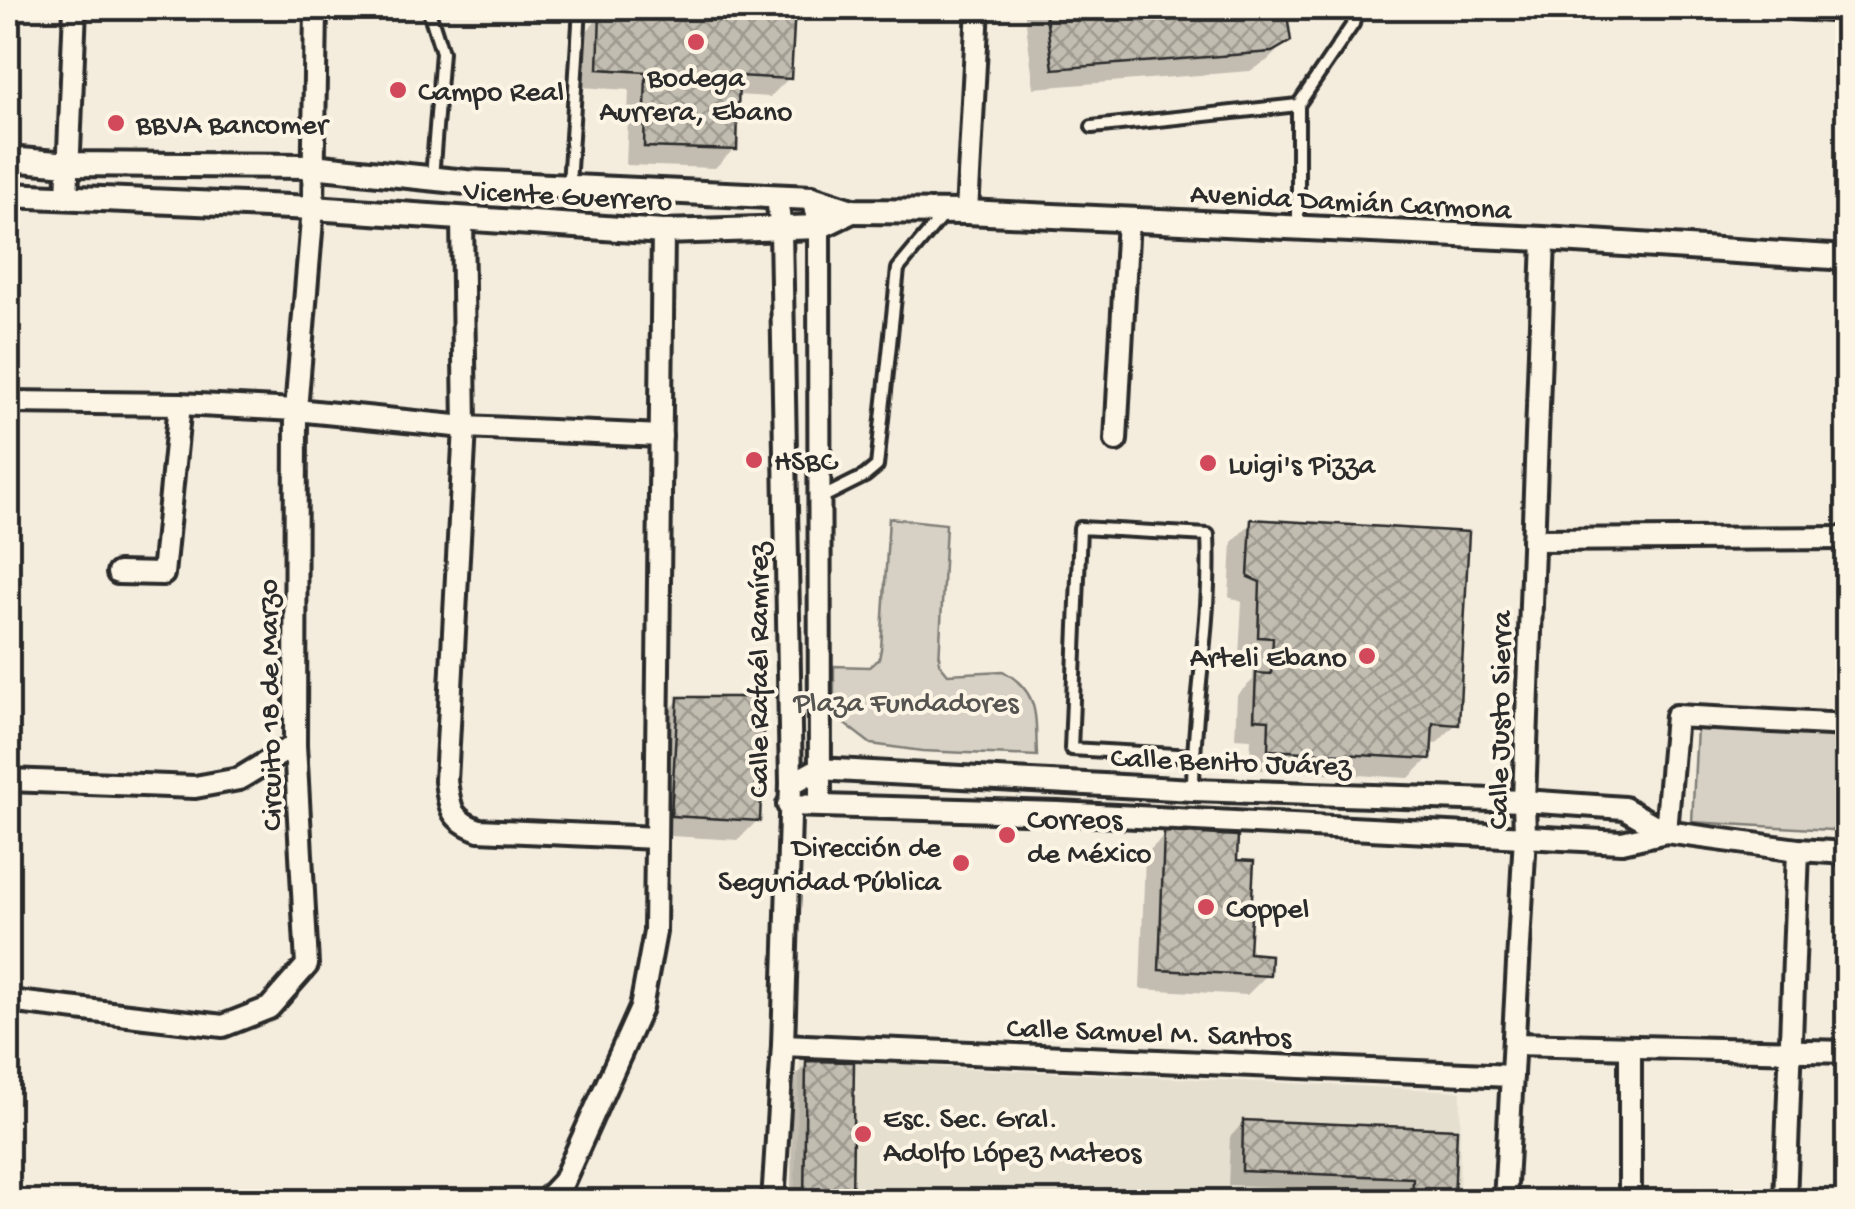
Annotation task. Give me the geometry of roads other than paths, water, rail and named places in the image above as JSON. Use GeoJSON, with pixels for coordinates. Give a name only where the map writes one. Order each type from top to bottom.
{"type":"FeatureCollection","features":[{"type":"Feature","properties":{"kind":"street"},"geometry":{"type":"LineString","coordinates":[[67,198],[75,8]]}},
{"type":"Feature","properties":{"kind":"street","name":"Circuito 18 de Marzo"},"geometry":{"type":"LineString","coordinates":[[8,1001],[222,1026],[269,1008],[307,964],[295,744],[296,410],[313,208],[316,8]]}},
{"type":"Feature","properties":{"kind":"street"},"geometry":{"type":"LineString","coordinates":[[956,212],[978,8]]}},
{"type":"Feature","properties":{"kind":"street"},"geometry":{"type":"LineString","coordinates":[[1793,8],[1848,11]]}},
{"type":"Feature","properties":{"kind":"street","name":"Vicente Guerrero"},"geometry":{"type":"LineString","coordinates":[[8,159],[69,164],[312,166],[432,179],[812,198]]}},
{"type":"Feature","properties":{"kind":"street","name":"Vicente Guerrero"},"geometry":{"type":"LineString","coordinates":[[8,195],[313,208],[664,232],[819,227]]}},
{"type":"Feature","properties":{"kind":"street","name":"Calle Rafaél Ramírez"},"geometry":{"type":"LineString","coordinates":[[773,1202],[783,1045],[790,794],[782,230],[777,198]]}},
{"type":"Feature","properties":{"kind":"street","name":"Avenida Damián Carmona"},"geometry":{"type":"LineString","coordinates":[[812,198],[852,211],[1298,227],[1848,258]]}},
{"type":"Feature","properties":{"kind":"street","name":"Calle Rafaél Ramírez"},"geometry":{"type":"LineString","coordinates":[[812,198],[819,227],[820,804]]}},
{"type":"Feature","properties":{"kind":"street","name":"Avenida Damián Carmona"},"geometry":{"type":"LineString","coordinates":[[819,227],[852,211]]}},
{"type":"Feature","properties":{"kind":"street"},"geometry":{"type":"LineString","coordinates":[[462,218],[464,427],[446,782],[450,808],[463,824],[479,830],[656,838]]}},
{"type":"Feature","properties":{"kind":"street"},"geometry":{"type":"LineString","coordinates":[[1116,440],[1128,219]]}},
{"type":"Feature","properties":{"kind":"street"},"geometry":{"type":"LineString","coordinates":[[544,1202],[563,1182],[641,1008],[655,932],[664,232]]}},
{"type":"Feature","properties":{"kind":"street","name":"Calle Justo Sierra"},"geometry":{"type":"LineString","coordinates":[[1505,1202],[1526,834],[1544,239]]}},
{"type":"Feature","properties":{"kind":"street"},"geometry":{"type":"LineString","coordinates":[[8,402],[296,410],[464,427],[661,436]]}},
{"type":"Feature","properties":{"kind":"street"},"geometry":{"type":"LineString","coordinates":[[118,573],[162,574],[180,404]]}},
{"type":"Feature","properties":{"kind":"street"},"geometry":{"type":"LineString","coordinates":[[1533,540],[1848,538]]}},
{"type":"Feature","properties":{"kind":"street"},"geometry":{"type":"LineString","coordinates":[[1666,832],[1676,716],[1848,724]]}},
{"type":"Feature","properties":{"kind":"street"},"geometry":{"type":"LineString","coordinates":[[8,780],[195,787],[239,779],[295,744]]}},
{"type":"Feature","properties":{"kind":"street"},"geometry":{"type":"LineString","coordinates":[[790,794],[818,769]]}},
{"type":"Feature","properties":{"kind":"street","name":"Calle Benito Juárez"},"geometry":{"type":"LineString","coordinates":[[818,769],[1060,784],[1624,808],[1666,832]]}},
{"type":"Feature","properties":{"kind":"street"},"geometry":{"type":"LineString","coordinates":[[1058,813],[1060,784]]}},
{"type":"Feature","properties":{"kind":"street","name":"Calle Benito Juárez"},"geometry":{"type":"LineString","coordinates":[[790,794],[820,804],[1526,834],[1622,842],[1666,832],[1848,853]]}},
{"type":"Feature","properties":{"kind":"street"},"geometry":{"type":"LineString","coordinates":[[1785,1202],[1798,850]]}},
{"type":"Feature","properties":{"kind":"street"},"geometry":{"type":"LineString","coordinates":[[1514,1044],[1848,1052]]}},
{"type":"Feature","properties":{"kind":"street","name":"Calle Samuel M. Santos"},"geometry":{"type":"LineString","coordinates":[[783,1045],[1512,1076]]}},
{"type":"Feature","properties":{"kind":"street"},"geometry":{"type":"LineString","coordinates":[[1630,1047],[1630,1202]]}},
{"type":"Feature","properties":{"kind":"lane"},"geometry":{"type":"LineString","coordinates":[[428,8],[442,52],[432,179]]}},
{"type":"Feature","properties":{"kind":"lane"},"geometry":{"type":"LineString","coordinates":[[569,185],[580,8]]}},
{"type":"Feature","properties":{"kind":"lane"},"geometry":{"type":"LineString","coordinates":[[1298,227],[1298,105],[1353,24],[1357,8]]}},
{"type":"Feature","properties":{"kind":"lane"},"geometry":{"type":"LineString","coordinates":[[1092,127],[1298,105]]}},
{"type":"Feature","properties":{"kind":"lane"},"geometry":{"type":"LineString","coordinates":[[821,498],[877,466],[898,269],[956,212]]}},
{"type":"Feature","properties":{"kind":"lane"},"geometry":{"type":"LineString","coordinates":[[1193,756],[1071,749],[1080,528],[1208,535],[1210,576],[1193,790]]}},
{"type":"Feature","properties":{"kind":"place","name":"Bodega Aurrera, Ebano"},"geometry":{"type":"Point","coordinates":[696,42]}},
{"type":"Feature","properties":{"kind":"place","name":"Campo Real"},"geometry":{"type":"Point","coordinates":[398,90]}},
{"type":"Feature","properties":{"kind":"place","name":"BBVA Bancomer"},"geometry":{"type":"Point","coordinates":[116,123]}},
{"type":"Feature","properties":{"kind":"place","name":"HSBC"},"geometry":{"type":"Point","coordinates":[754,460]}},
{"type":"Feature","properties":{"kind":"place","name":"Luigi's Pizza"},"geometry":{"type":"Point","coordinates":[1208,463]}},
{"type":"Feature","properties":{"kind":"place","name":"Arteli Ebano"},"geometry":{"type":"Point","coordinates":[1367,656]}},
{"type":"Feature","properties":{"kind":"place","name":"Correos de México"},"geometry":{"type":"Point","coordinates":[1007,835]}},
{"type":"Feature","properties":{"kind":"place","name":"Dirección de Seguridad Pública"},"geometry":{"type":"Point","coordinates":[961,863]}},
{"type":"Feature","properties":{"kind":"place","name":"Coppel"},"geometry":{"type":"Point","coordinates":[1206,907]}},
{"type":"Feature","properties":{"kind":"place","name":"Esc. Sec. Gral. Adolfo López Mateos"},"geometry":{"type":"Point","coordinates":[863,1134]}},
{"type":"Feature","properties":{"kind":"park label","name":"Plaza Fundadores"},"geometry":{"type":"Point","coordinates":[906,701]}}]}
